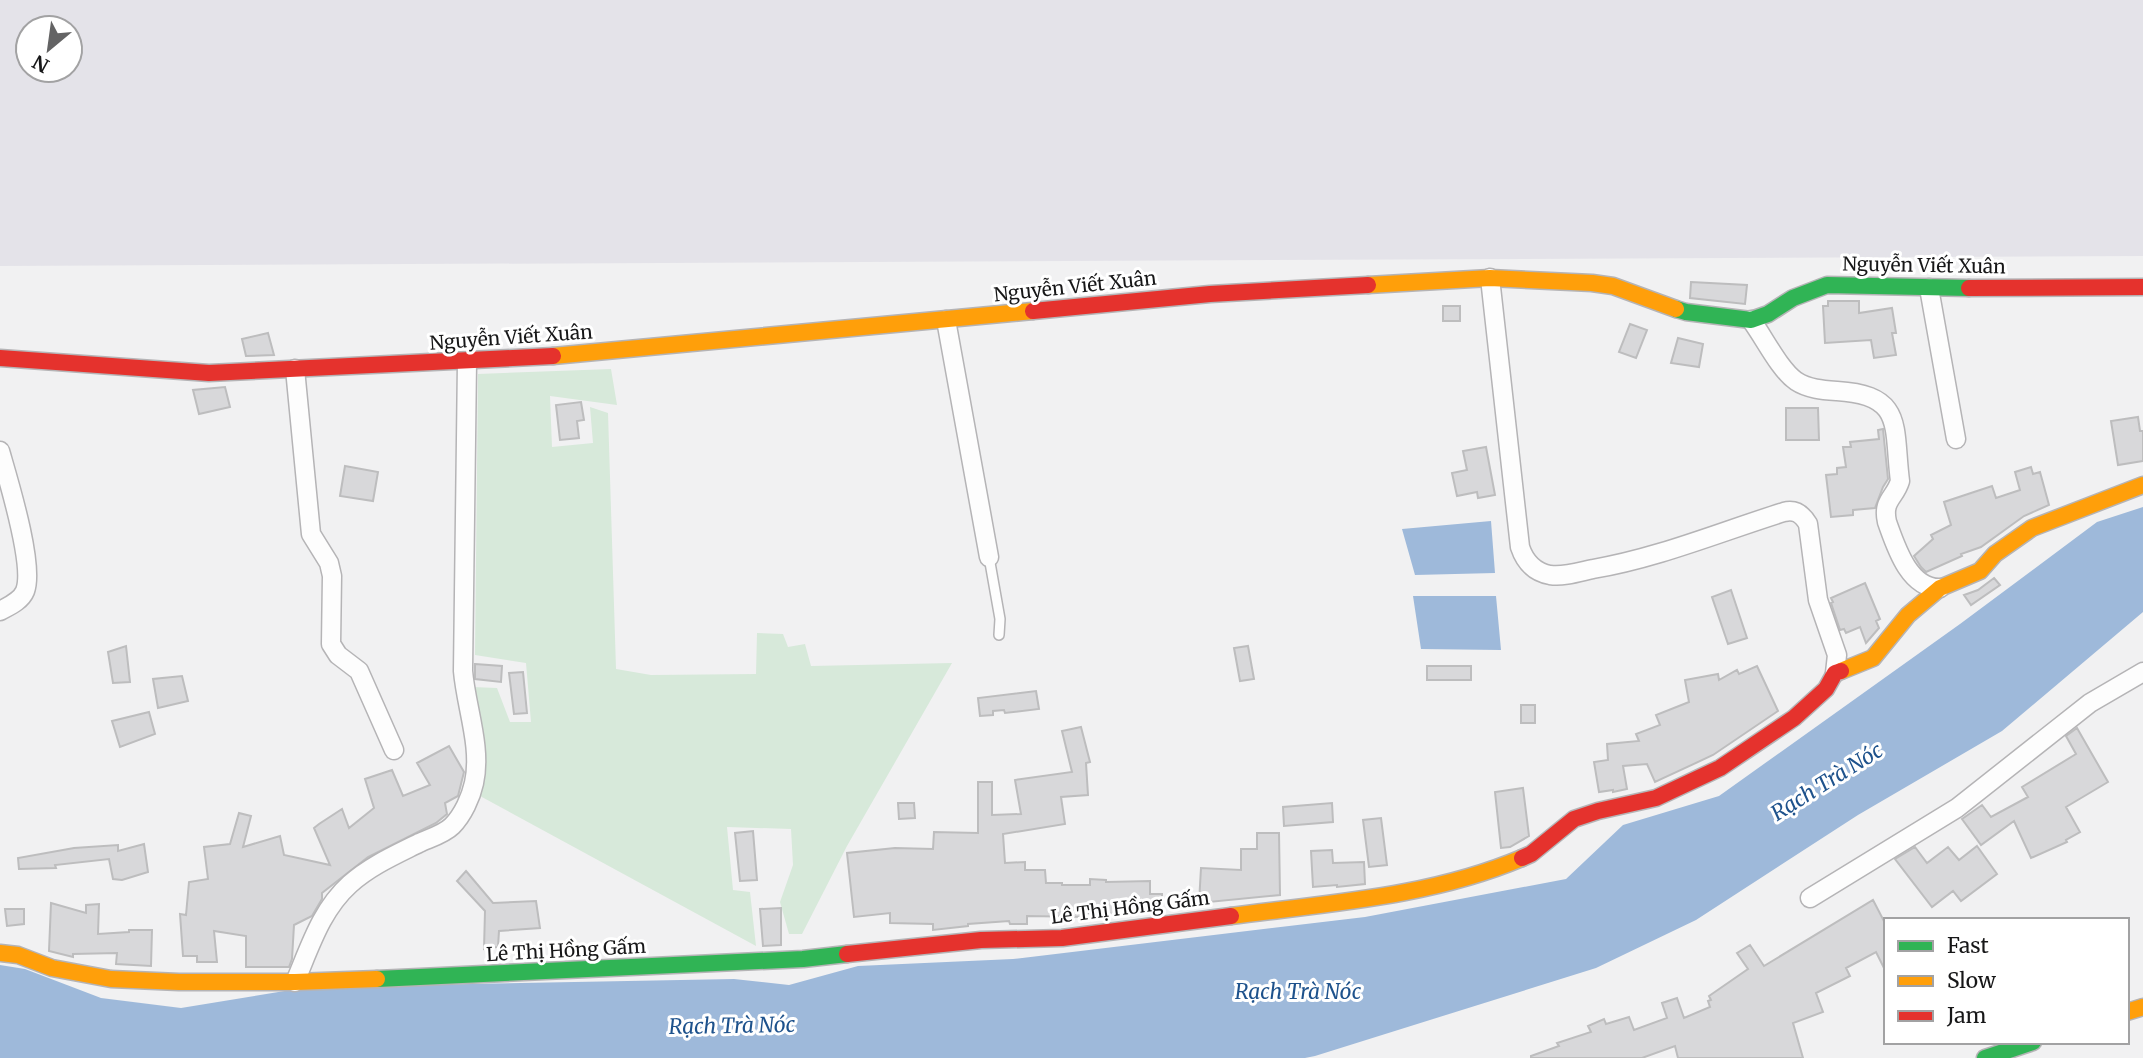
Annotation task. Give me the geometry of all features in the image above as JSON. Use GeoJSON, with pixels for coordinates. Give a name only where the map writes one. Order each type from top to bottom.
{"type":"FeatureCollection","features":[{"type":"Feature","properties":{"kind":"street","name":"Nguyễn Viết Xuân"},"geometry":{"type":"LineString","coordinates":[[0,358],[209,373],[524,359],[1210,294],[1490,278],[1613,286],[1686,312],[1751,320],[1768,314],[1793,298],[1827,285],[2143,288]]}},
{"type":"Feature","properties":{"kind":"street"},"geometry":{"type":"LineString","coordinates":[[1490,278],[1520,547],[1525,560],[1533,568],[1548,574],[1562,575],[1618,565],[1794,511],[1803,515],[1808,524],[1818,600],[1837,654],[1835,674]]}},
{"type":"Feature","properties":{"kind":"street"},"geometry":{"type":"LineString","coordinates":[[1929,288],[1956,439]]}},
{"type":"Feature","properties":{"kind":"street"},"geometry":{"type":"LineString","coordinates":[[946,320],[989,557]]}},
{"type":"Feature","properties":{"kind":"street"},"geometry":{"type":"LineString","coordinates":[[1751,320],[1795,380],[1811,388],[1865,393],[1888,408],[1895,435],[1900,481],[1898,488],[1888,498],[1885,514],[1887,522],[1908,567],[1920,584],[1941,588]]}},
{"type":"Feature","properties":{"kind":"street"},"geometry":{"type":"LineString","coordinates":[[295,982],[318,926],[348,886],[366,871],[453,825],[463,812],[474,784],[475,754],[463,671],[467,362]]}},
{"type":"Feature","properties":{"kind":"street"},"geometry":{"type":"LineString","coordinates":[[295,369],[311,534],[329,564],[332,576],[331,644],[338,655],[359,671],[394,750]]}},
{"type":"Feature","properties":{"kind":"street"},"geometry":{"type":"LineString","coordinates":[[0,451],[20,528],[27,580],[24,593],[0,611]]}},
{"type":"Feature","properties":{"kind":"street","name":"Lê Thị Hồng Gấm"},"geometry":{"type":"LineString","coordinates":[[0,953],[18,955],[52,968],[111,979],[295,982],[803,959],[981,940],[1062,938],[1409,892],[1494,870],[1531,854],[1574,819],[1656,798],[1720,768],[1794,718],[1826,689],[1835,674],[1872,658],[1908,615],[1941,588],[1970,577],[2032,528],[2143,485]]}},
{"type":"Feature","properties":{"kind":"street"},"geometry":{"type":"LineString","coordinates":[[1810,898],[1957,807],[2090,703],[2143,672]]}},
{"type":"Feature","properties":{"kind":"street"},"geometry":{"type":"LineString","coordinates":[[1985,1058],[2028,1044]]}},
{"type":"Feature","properties":{"kind":"lane"},"geometry":{"type":"LineString","coordinates":[[989,557],[1000,619],[999,635]]}},
{"type":"Feature","properties":{"kind":"shaded area"},"geometry":{"type":"Polygon","coordinates":[[[0,0],[2143,0],[2143,256],[0,266],[0,0]]]}},
{"type":"Feature","properties":{"kind":"green space"},"geometry":{"type":"Polygon","coordinates":[[[611,369],[617,405],[550,396],[552,447],[593,443],[590,407],[608,413],[616,669],[651,675],[756,674],[757,633],[783,634],[788,647],[805,644],[811,666],[952,663],[847,846],[802,934],[789,934],[780,902],[793,865],[791,829],[727,827],[733,890],[750,892],[756,946],[480,796],[483,735],[472,687],[497,688],[510,722],[531,722],[526,663],[475,655],[478,374],[611,369]]]}},
{"type":"Feature","properties":{"kind":"water","name":"Rạch Trà Nóc"},"geometry":{"type":"Polygon","coordinates":[[[2143,507],[2143,612],[2002,731],[1858,815],[1696,920],[1596,968],[1315,1056],[0,1058],[0,965],[25,969],[101,998],[181,1008],[309,987],[734,979],[789,985],[858,966],[1013,959],[1365,917],[1566,879],[1623,825],[1719,796],[1960,624],[2097,522],[2143,507]]]}},
{"type":"Feature","properties":{"kind":"water"},"geometry":{"type":"Polygon","coordinates":[[[1491,521],[1495,573],[1415,575],[1402,529],[1491,521]]]}},
{"type":"Feature","properties":{"kind":"water"},"geometry":{"type":"Polygon","coordinates":[[[1413,596],[1496,596],[1501,650],[1421,649],[1413,596]]]}},
{"type":"Feature","properties":{"kind":"building"},"geometry":{"type":"Polygon","coordinates":[[[1691,282],[1747,285],[1745,304],[1690,298],[1691,282]]]}},
{"type":"Feature","properties":{"kind":"building"},"geometry":{"type":"Polygon","coordinates":[[[1828,301],[1859,301],[1859,313],[1892,308],[1896,333],[1892,333],[1896,355],[1874,358],[1871,340],[1825,343],[1823,306],[1828,306],[1828,301]]]}},
{"type":"Feature","properties":{"kind":"building"},"geometry":{"type":"Polygon","coordinates":[[[1443,306],[1460,306],[1460,321],[1443,321],[1443,306]]]}},
{"type":"Feature","properties":{"kind":"building"},"geometry":{"type":"Polygon","coordinates":[[[1630,324],[1647,330],[1636,358],[1619,352],[1630,324]]]}},
{"type":"Feature","properties":{"kind":"building"},"geometry":{"type":"Polygon","coordinates":[[[268,333],[274,355],[246,356],[242,339],[268,333]]]}},
{"type":"Feature","properties":{"kind":"building"},"geometry":{"type":"Polygon","coordinates":[[[1678,338],[1703,344],[1699,367],[1671,363],[1678,338]]]}},
{"type":"Feature","properties":{"kind":"building"},"geometry":{"type":"Polygon","coordinates":[[[225,387],[230,407],[199,414],[193,390],[225,387]]]}},
{"type":"Feature","properties":{"kind":"building"},"geometry":{"type":"Polygon","coordinates":[[[581,402],[584,420],[577,421],[579,438],[560,440],[556,405],[581,402]]]}},
{"type":"Feature","properties":{"kind":"building"},"geometry":{"type":"Polygon","coordinates":[[[1786,408],[1818,408],[1819,440],[1786,440],[1786,408]]]}},
{"type":"Feature","properties":{"kind":"building"},"geometry":{"type":"Polygon","coordinates":[[[2138,417],[2140,431],[2143,431],[2143,461],[2118,465],[2111,421],[2138,417]]]}},
{"type":"Feature","properties":{"kind":"building"},"geometry":{"type":"Polygon","coordinates":[[[1883,429],[1888,479],[1875,508],[1853,510],[1853,515],[1831,517],[1826,475],[1837,474],[1837,468],[1846,467],[1843,447],[1851,447],[1850,442],[1879,439],[1878,430],[1883,429]]]}},
{"type":"Feature","properties":{"kind":"building"},"geometry":{"type":"Polygon","coordinates":[[[1486,447],[1495,495],[1478,498],[1477,492],[1457,496],[1452,473],[1467,470],[1463,451],[1486,447]]]}},
{"type":"Feature","properties":{"kind":"building"},"geometry":{"type":"Polygon","coordinates":[[[345,466],[378,472],[373,501],[340,496],[345,466]]]}},
{"type":"Feature","properties":{"kind":"building"},"geometry":{"type":"Polygon","coordinates":[[[2031,467],[2033,474],[2040,472],[2049,505],[2024,516],[1981,547],[1926,572],[1921,567],[1914,556],[1933,539],[1931,535],[1951,525],[1944,502],[1992,486],[1996,498],[2020,490],[2015,472],[2031,467]]]}},
{"type":"Feature","properties":{"kind":"building"},"geometry":{"type":"Polygon","coordinates":[[[1994,578],[2000,585],[1971,605],[1964,595],[1978,590],[1994,578]]]}},
{"type":"Feature","properties":{"kind":"building"},"geometry":{"type":"Polygon","coordinates":[[[1865,583],[1880,619],[1876,621],[1879,628],[1866,643],[1860,627],[1846,633],[1844,629],[1840,630],[1831,603],[1831,598],[1865,583]]]}},
{"type":"Feature","properties":{"kind":"building"},"geometry":{"type":"Polygon","coordinates":[[[1731,590],[1747,638],[1728,644],[1712,597],[1731,590]]]}},
{"type":"Feature","properties":{"kind":"building"},"geometry":{"type":"Polygon","coordinates":[[[126,646],[130,682],[113,683],[108,652],[126,646]]]}},
{"type":"Feature","properties":{"kind":"building"},"geometry":{"type":"Polygon","coordinates":[[[1248,646],[1254,679],[1240,681],[1234,648],[1248,646]]]}},
{"type":"Feature","properties":{"kind":"building"},"geometry":{"type":"Polygon","coordinates":[[[475,664],[502,666],[501,682],[475,679],[475,664]]]}},
{"type":"Feature","properties":{"kind":"building"},"geometry":{"type":"Polygon","coordinates":[[[1427,666],[1471,666],[1471,680],[1427,680],[1427,666]]]}},
{"type":"Feature","properties":{"kind":"building"},"geometry":{"type":"Polygon","coordinates":[[[1757,666],[1778,711],[1713,755],[1655,782],[1647,764],[1623,766],[1627,789],[1599,792],[1594,762],[1608,760],[1607,744],[1639,741],[1636,734],[1660,725],[1656,715],[1689,702],[1685,680],[1718,674],[1719,680],[1737,670],[1739,674],[1757,666]]]}},
{"type":"Feature","properties":{"kind":"building"},"geometry":{"type":"Polygon","coordinates":[[[523,672],[527,713],[514,714],[509,673],[523,672]]]}},
{"type":"Feature","properties":{"kind":"building"},"geometry":{"type":"Polygon","coordinates":[[[182,676],[188,701],[158,708],[153,679],[182,676]]]}},
{"type":"Feature","properties":{"kind":"building"},"geometry":{"type":"Polygon","coordinates":[[[1036,691],[1039,709],[1005,713],[1004,710],[993,711],[993,715],[980,716],[978,698],[1036,691]]]}},
{"type":"Feature","properties":{"kind":"building"},"geometry":{"type":"Polygon","coordinates":[[[1521,705],[1535,705],[1535,723],[1521,723],[1521,705]]]}},
{"type":"Feature","properties":{"kind":"building"},"geometry":{"type":"Polygon","coordinates":[[[149,712],[155,734],[120,747],[112,721],[149,712]]]}},
{"type":"Feature","properties":{"kind":"building"},"geometry":{"type":"Polygon","coordinates":[[[1081,727],[1090,762],[1086,763],[1088,795],[1061,797],[1065,824],[1003,834],[1005,863],[1025,862],[1025,870],[1045,870],[1046,883],[1062,885],[1090,885],[1090,879],[1106,882],[1150,881],[1150,894],[1162,894],[1162,910],[1114,914],[1086,913],[1086,917],[1027,916],[1027,924],[1010,924],[1009,921],[933,930],[933,924],[890,923],[890,913],[854,917],[847,853],[895,848],[933,849],[934,832],[978,833],[978,782],[992,782],[992,815],[1021,814],[1015,780],[1072,772],[1062,731],[1081,727]]]}},
{"type":"Feature","properties":{"kind":"building"},"geometry":{"type":"Polygon","coordinates":[[[2077,728],[2108,782],[2066,807],[2080,832],[2066,840],[2067,842],[2031,858],[2014,821],[1981,845],[1962,819],[1982,805],[1991,817],[2028,797],[2022,787],[2076,754],[2066,736],[2077,728]]]}},
{"type":"Feature","properties":{"kind":"building"},"geometry":{"type":"Polygon","coordinates":[[[449,746],[464,772],[458,796],[445,803],[447,814],[436,823],[368,857],[322,893],[322,899],[312,916],[294,925],[289,967],[246,967],[246,936],[214,931],[217,962],[197,962],[197,956],[183,956],[180,914],[186,915],[189,882],[208,879],[204,847],[230,844],[239,813],[251,816],[243,847],[280,836],[284,855],[330,865],[314,828],[342,809],[349,828],[374,808],[365,779],[392,770],[403,796],[430,785],[417,763],[449,746]]]}},
{"type":"Feature","properties":{"kind":"building"},"geometry":{"type":"Polygon","coordinates":[[[1523,788],[1529,836],[1510,847],[1501,848],[1495,792],[1523,788]]]}},
{"type":"Feature","properties":{"kind":"building"},"geometry":{"type":"Polygon","coordinates":[[[898,803],[914,803],[915,818],[899,819],[898,803]]]}},
{"type":"Feature","properties":{"kind":"building"},"geometry":{"type":"Polygon","coordinates":[[[1332,803],[1333,822],[1284,826],[1283,807],[1332,803]]]}},
{"type":"Feature","properties":{"kind":"building"},"geometry":{"type":"Polygon","coordinates":[[[1381,818],[1387,865],[1369,867],[1363,820],[1381,818]]]}},
{"type":"Feature","properties":{"kind":"building"},"geometry":{"type":"Polygon","coordinates":[[[753,831],[757,880],[740,881],[735,833],[753,831]]]}},
{"type":"Feature","properties":{"kind":"building"},"geometry":{"type":"Polygon","coordinates":[[[1257,833],[1279,833],[1280,895],[1199,903],[1201,868],[1241,870],[1241,849],[1257,849],[1257,833]]]}},
{"type":"Feature","properties":{"kind":"building"},"geometry":{"type":"Polygon","coordinates":[[[144,844],[148,872],[122,880],[113,879],[109,859],[55,865],[56,868],[19,869],[18,858],[74,848],[118,845],[118,851],[144,844]]]}},
{"type":"Feature","properties":{"kind":"building"},"geometry":{"type":"Polygon","coordinates":[[[1977,846],[1997,874],[1961,901],[1953,891],[1932,907],[1895,859],[1915,847],[1927,863],[1948,847],[1959,860],[1977,846]]]}},
{"type":"Feature","properties":{"kind":"building"},"geometry":{"type":"Polygon","coordinates":[[[1332,850],[1333,863],[1364,862],[1365,884],[1313,887],[1311,851],[1332,850]]]}},
{"type":"Feature","properties":{"kind":"building"},"geometry":{"type":"Polygon","coordinates":[[[466,871],[493,903],[536,901],[540,928],[499,931],[498,947],[484,949],[485,911],[457,881],[466,871]]]}},
{"type":"Feature","properties":{"kind":"building"},"geometry":{"type":"Polygon","coordinates":[[[1873,900],[1884,921],[1884,968],[1876,952],[1846,968],[1850,976],[1816,993],[1823,1012],[1793,1023],[1803,1058],[1678,1058],[1675,1046],[1642,1058],[1531,1058],[1559,1046],[1557,1043],[1591,1032],[1588,1026],[1604,1019],[1606,1024],[1629,1017],[1634,1030],[1667,1018],[1662,1003],[1677,998],[1684,1018],[1710,1007],[1709,996],[1748,969],[1737,953],[1750,945],[1764,966],[1873,900]]]}},
{"type":"Feature","properties":{"kind":"building"},"geometry":{"type":"Polygon","coordinates":[[[51,903],[86,913],[86,905],[99,904],[98,934],[152,930],[151,966],[116,964],[117,953],[73,954],[73,957],[49,951],[51,903]]]}},
{"type":"Feature","properties":{"kind":"building"},"geometry":{"type":"Polygon","coordinates":[[[781,908],[781,945],[763,946],[760,909],[781,908]]]}},
{"type":"Feature","properties":{"kind":"building"},"geometry":{"type":"Polygon","coordinates":[[[5,909],[24,909],[24,924],[7,926],[5,909]]]}},
{"type":"Feature","properties":{"kind":"traffic: fast"},"geometry":{"type":"LineString","coordinates":[[1676,309],[1751,320],[1768,314],[1793,298],[1827,285],[1969,288]]}},
{"type":"Feature","properties":{"kind":"traffic: fast"},"geometry":{"type":"LineString","coordinates":[[377,979],[803,959],[847,954]]}},
{"type":"Feature","properties":{"kind":"traffic: fast"},"geometry":{"type":"LineString","coordinates":[[1985,1058],[2027,1044]]}},
{"type":"Feature","properties":{"kind":"traffic: slow"},"geometry":{"type":"LineString","coordinates":[[1368,285],[1490,278],[1592,283],[1613,286],[1676,309]]}},
{"type":"Feature","properties":{"kind":"traffic: slow"},"geometry":{"type":"LineString","coordinates":[[553,356],[1033,311]]}},
{"type":"Feature","properties":{"kind":"traffic: slow"},"geometry":{"type":"LineString","coordinates":[[1841,671],[1873,658],[1908,615],[1940,588],[1980,571],[1995,554],[2032,528],[2143,485]]}},
{"type":"Feature","properties":{"kind":"traffic: slow"},"geometry":{"type":"LineString","coordinates":[[1231,916],[1415,890],[1451,882],[1522,858]]}},
{"type":"Feature","properties":{"kind":"traffic: slow"},"geometry":{"type":"LineString","coordinates":[[0,953],[18,955],[52,968],[111,979],[179,982],[377,979]]}},
{"type":"Feature","properties":{"kind":"traffic: slow"},"geometry":{"type":"LineString","coordinates":[[2129,1011],[2143,1007]]}},
{"type":"Feature","properties":{"kind":"traffic: jam"},"geometry":{"type":"LineString","coordinates":[[1033,311],[1210,294],[1368,285]]}},
{"type":"Feature","properties":{"kind":"traffic: jam"},"geometry":{"type":"LineString","coordinates":[[1969,288],[2143,287]]}},
{"type":"Feature","properties":{"kind":"traffic: jam"},"geometry":{"type":"LineString","coordinates":[[0,358],[209,373],[553,356]]}},
{"type":"Feature","properties":{"kind":"traffic: jam"},"geometry":{"type":"LineString","coordinates":[[1522,858],[1531,854],[1574,819],[1656,798],[1720,768],[1794,718],[1826,689],[1835,673],[1841,671]]}},
{"type":"Feature","properties":{"kind":"traffic: jam"},"geometry":{"type":"LineString","coordinates":[[847,954],[981,940],[1062,938],[1231,916]]}}]}
